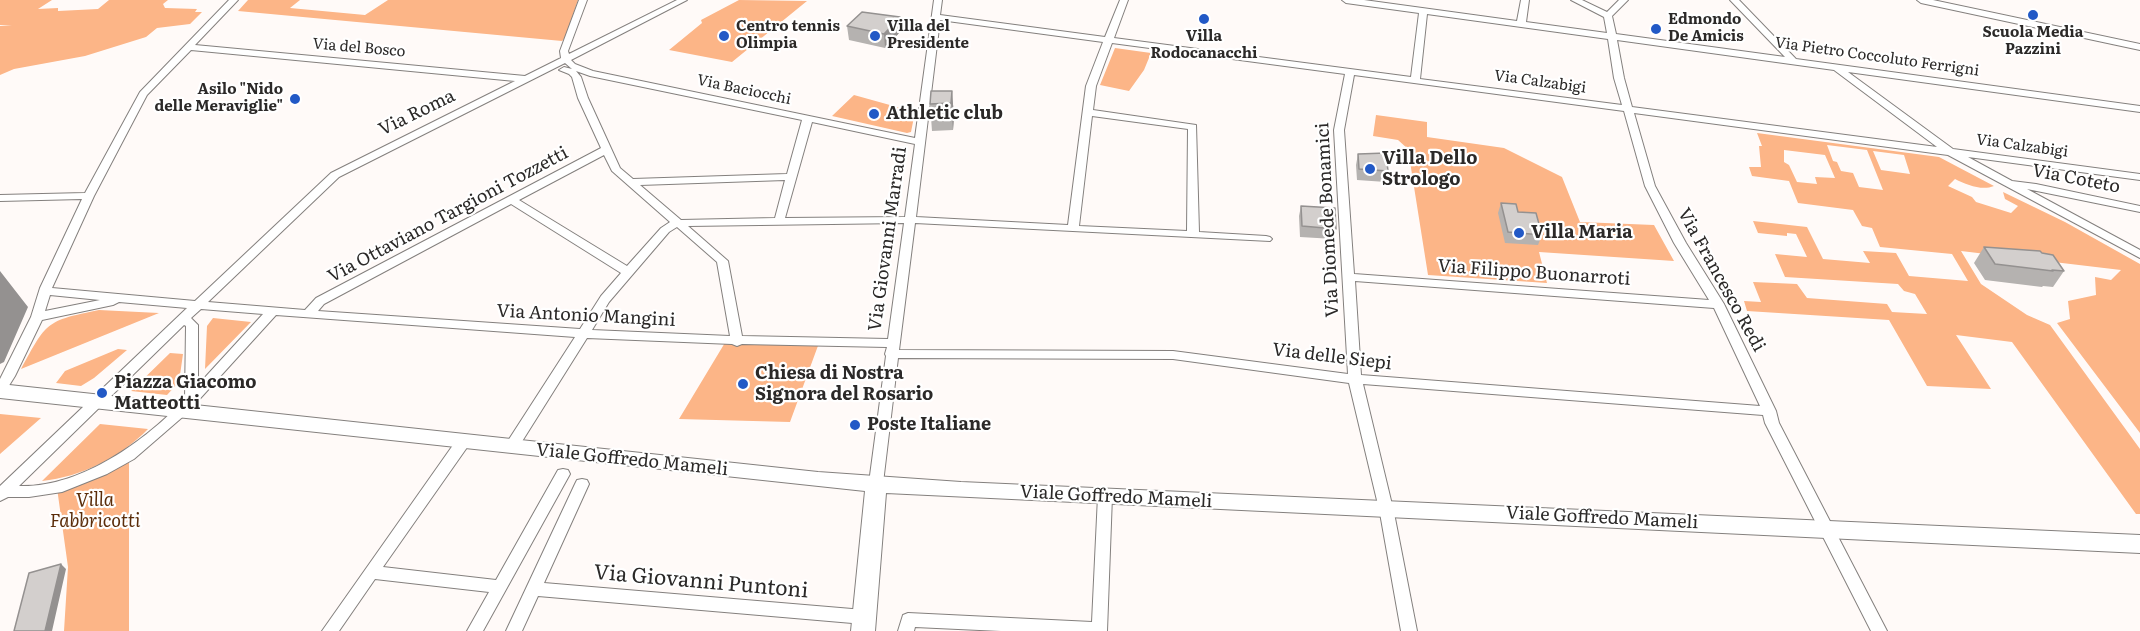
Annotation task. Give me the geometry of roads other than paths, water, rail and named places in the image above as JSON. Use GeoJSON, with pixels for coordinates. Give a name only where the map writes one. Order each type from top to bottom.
{"type":"FeatureCollection","features":[{"type":"Feature","properties":{"kind":"street"},"geometry":{"type":"LineString","coordinates":[[0,390],[37,317],[45,291],[89,196],[143,94],[234,0]]}},
{"type":"Feature","properties":{"kind":"street"},"geometry":{"type":"LineString","coordinates":[[566,59],[564,53],[566,46],[583,0]]}},
{"type":"Feature","properties":{"kind":"street","name":"Via Roma"},"geometry":{"type":"LineString","coordinates":[[199,305],[335,175],[682,0]]}},
{"type":"Feature","properties":{"kind":"street","name":"Via Giovanni Marradi"},"geometry":{"type":"LineString","coordinates":[[876,483],[938,0]]}},
{"type":"Feature","properties":{"kind":"street"},"geometry":{"type":"LineString","coordinates":[[1073,228],[1087,112],[1095,72],[1124,0]]}},
{"type":"Feature","properties":{"kind":"street","name":"Via Pietro Coccoluto Ferrigni"},"geometry":{"type":"LineString","coordinates":[[1346,0],[2140,109]]}},
{"type":"Feature","properties":{"kind":"street"},"geometry":{"type":"LineString","coordinates":[[1521,24],[1525,0]]}},
{"type":"Feature","properties":{"kind":"street"},"geometry":{"type":"LineString","coordinates":[[1575,0],[1608,16],[1624,0]]}},
{"type":"Feature","properties":{"kind":"street"},"geometry":{"type":"LineString","coordinates":[[1734,0],[1792,60]]}},
{"type":"Feature","properties":{"kind":"street"},"geometry":{"type":"LineString","coordinates":[[1922,0],[2140,47]]}},
{"type":"Feature","properties":{"kind":"street"},"geometry":{"type":"LineString","coordinates":[[1415,81],[1423,11]]}},
{"type":"Feature","properties":{"kind":"street","name":"Via Francesco Redi"},"geometry":{"type":"LineString","coordinates":[[1608,16],[1610,36],[1628,109],[1650,186],[1680,243],[1718,304],[1769,411],[1772,423],[1879,631]]}},
{"type":"Feature","properties":{"kind":"street","name":"Via Calzabigi"},"geometry":{"type":"LineString","coordinates":[[935,17],[2140,177]]}},
{"type":"Feature","properties":{"kind":"street"},"geometry":{"type":"LineString","coordinates":[[566,46],[591,46]]}},
{"type":"Feature","properties":{"kind":"street","name":"Via del Bosco"},"geometry":{"type":"LineString","coordinates":[[188,47],[527,79]]}},
{"type":"Feature","properties":{"kind":"street","name":"Via Baciocchi"},"geometry":{"type":"LineString","coordinates":[[566,59],[572,66],[590,73],[920,142]]}},
{"type":"Feature","properties":{"kind":"street"},"geometry":{"type":"LineString","coordinates":[[1834,66],[1949,151],[2140,255]]}},
{"type":"Feature","properties":{"kind":"street"},"geometry":{"type":"LineString","coordinates":[[546,69],[570,71],[575,75],[583,98],[616,169],[722,261],[737,342]]}},
{"type":"Feature","properties":{"kind":"street","name":"Via Diomede Bonamici"},"geometry":{"type":"LineString","coordinates":[[1350,72],[1339,130],[1355,379],[1386,508],[1409,631]]}},
{"type":"Feature","properties":{"kind":"street"},"geometry":{"type":"LineString","coordinates":[[577,81],[590,73]]}},
{"type":"Feature","properties":{"kind":"street"},"geometry":{"type":"LineString","coordinates":[[1087,112],[1193,127],[1193,234]]}},
{"type":"Feature","properties":{"kind":"street"},"geometry":{"type":"LineString","coordinates":[[779,222],[808,118]]}},
{"type":"Feature","properties":{"kind":"street","name":"Via Ottaviano Targioni Tozzetti"},"geometry":{"type":"LineString","coordinates":[[308,314],[320,301],[607,149]]}},
{"type":"Feature","properties":{"kind":"street"},"geometry":{"type":"LineString","coordinates":[[629,182],[791,177]]}},
{"type":"Feature","properties":{"kind":"street","name":"Via Coteto"},"geometry":{"type":"LineString","coordinates":[[2006,184],[2036,187],[2140,209]]}},
{"type":"Feature","properties":{"kind":"street"},"geometry":{"type":"LineString","coordinates":[[0,198],[89,196]]}},
{"type":"Feature","properties":{"kind":"street"},"geometry":{"type":"LineString","coordinates":[[511,200],[628,272]]}},
{"type":"Feature","properties":{"kind":"street"},"geometry":{"type":"LineString","coordinates":[[511,447],[605,299],[665,230],[676,223],[911,220],[1266,239]]}},
{"type":"Feature","properties":{"kind":"street","name":"Via Filippo Buonarroti"},"geometry":{"type":"LineString","coordinates":[[1347,277],[1718,304]]}},
{"type":"Feature","properties":{"kind":"street"},"geometry":{"type":"LineString","coordinates":[[45,291],[275,312]]}},
{"type":"Feature","properties":{"kind":"street"},"geometry":{"type":"LineString","coordinates":[[37,317],[126,299]]}},
{"type":"Feature","properties":{"kind":"street"},"geometry":{"type":"LineString","coordinates":[[1,493],[199,305]]}},
{"type":"Feature","properties":{"kind":"street"},"geometry":{"type":"LineString","coordinates":[[1,493],[57,488],[102,470],[143,445],[186,405],[275,312]]}},
{"type":"Feature","properties":{"kind":"street","name":"Via Antonio Mangini"},"geometry":{"type":"LineString","coordinates":[[275,312],[584,335],[892,349]]}},
{"type":"Feature","properties":{"kind":"street"},"geometry":{"type":"LineString","coordinates":[[184,319],[192,325],[186,405]]}},
{"type":"Feature","properties":{"kind":"street","name":"Via delle Siepi"},"geometry":{"type":"LineString","coordinates":[[892,349],[1156,354],[1355,379],[1769,411]]}},
{"type":"Feature","properties":{"kind":"street","name":"Viale Goffredo Mameli"},"geometry":{"type":"LineString","coordinates":[[0,390],[97,400],[186,405],[463,442],[818,480],[961,490],[2140,544]]}},
{"type":"Feature","properties":{"kind":"street"},"geometry":{"type":"LineString","coordinates":[[330,631],[463,442]]}},
{"type":"Feature","properties":{"kind":"street"},"geometry":{"type":"LineString","coordinates":[[475,631],[563,474]]}},
{"type":"Feature","properties":{"kind":"street"},"geometry":{"type":"LineString","coordinates":[[863,624],[876,483]]}},
{"type":"Feature","properties":{"kind":"street"},"geometry":{"type":"LineString","coordinates":[[514,631],[582,484]]}},
{"type":"Feature","properties":{"kind":"street"},"geometry":{"type":"LineString","coordinates":[[906,631],[908,620],[1099,630],[1105,496]]}},
{"type":"Feature","properties":{"kind":"street"},"geometry":{"type":"LineString","coordinates":[[371,572],[499,587]]}},
{"type":"Feature","properties":{"kind":"street","name":"Via Giovanni Puntoni"},"geometry":{"type":"LineString","coordinates":[[535,589],[863,624]]}},
{"type":"Feature","properties":{"kind":"place","name":"Scuola Media Pazzini"},"geometry":{"type":"Point","coordinates":[2033,15]}},
{"type":"Feature","properties":{"kind":"place","name":"Villa Rodocanacchi"},"geometry":{"type":"Point","coordinates":[1204,19]}},
{"type":"Feature","properties":{"kind":"place","name":"Edmondo De Amicis"},"geometry":{"type":"Point","coordinates":[1656,29]}},
{"type":"Feature","properties":{"kind":"place","name":"Centro tennis Olimpia"},"geometry":{"type":"Point","coordinates":[724,36]}},
{"type":"Feature","properties":{"kind":"place","name":"Villa del Presidente"},"geometry":{"type":"Point","coordinates":[875,36]}},
{"type":"Feature","properties":{"kind":"place","name":"Asilo \"Nido delle Meraviglie\""},"geometry":{"type":"Point","coordinates":[295,99]}},
{"type":"Feature","properties":{"kind":"place","name":"Athletic club"},"geometry":{"type":"Point","coordinates":[874,114]}},
{"type":"Feature","properties":{"kind":"place","name":"Villa Dello Strologo"},"geometry":{"type":"Point","coordinates":[1370,169]}},
{"type":"Feature","properties":{"kind":"place","name":"Villa Maria"},"geometry":{"type":"Point","coordinates":[1519,233]}},
{"type":"Feature","properties":{"kind":"place","name":"Chiesa di Nostra Signora del Rosario"},"geometry":{"type":"Point","coordinates":[743,384]}},
{"type":"Feature","properties":{"kind":"place","name":"Piazza Giacomo Matteotti"},"geometry":{"type":"Point","coordinates":[102,393]}},
{"type":"Feature","properties":{"kind":"place","name":"Poste Italiane"},"geometry":{"type":"Point","coordinates":[855,425]}},
{"type":"Feature","properties":{"kind":"park label","name":"Villa Fabbricotti"},"geometry":{"type":"Point","coordinates":[95,511]}}]}
